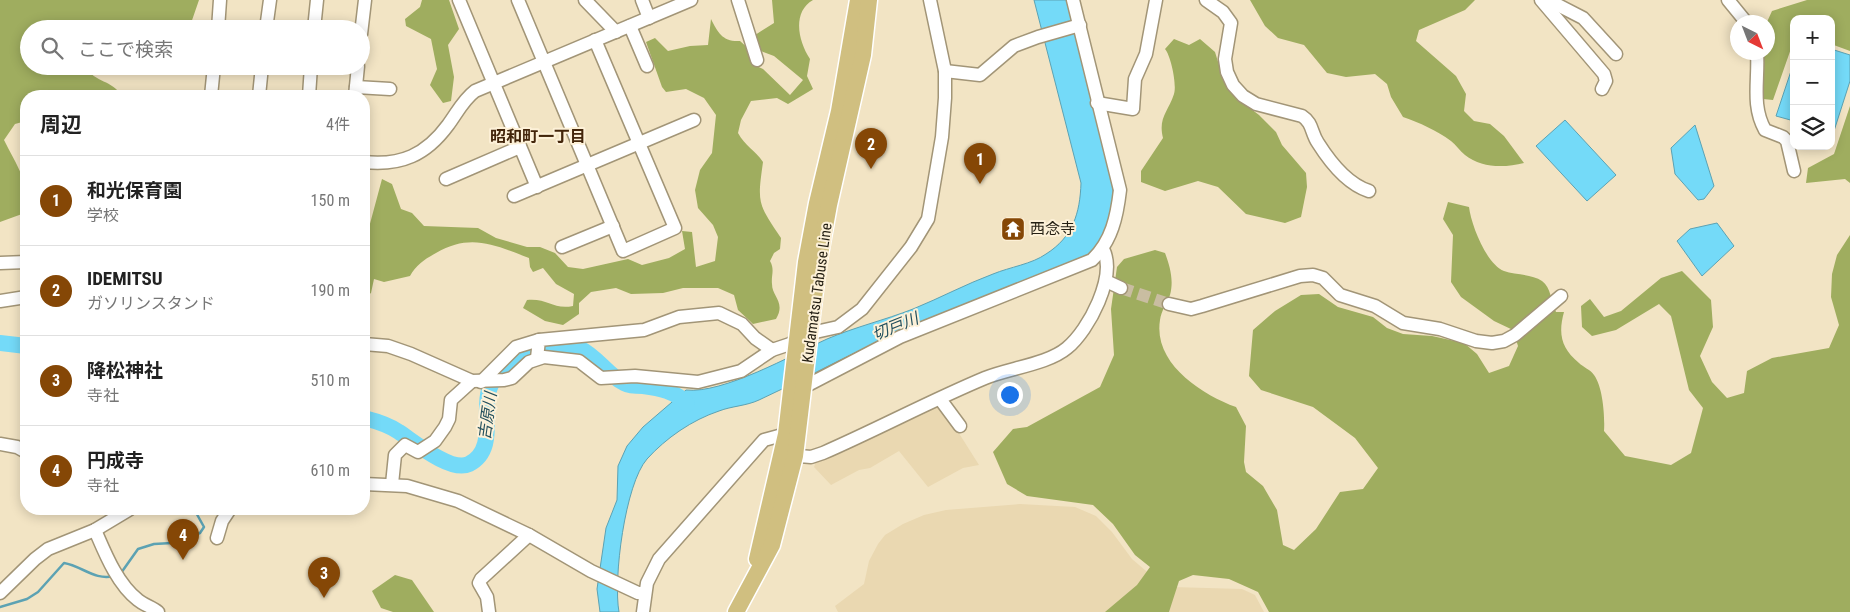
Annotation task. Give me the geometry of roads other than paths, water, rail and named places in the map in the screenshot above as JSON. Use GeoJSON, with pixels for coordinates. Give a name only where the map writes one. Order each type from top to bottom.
{"type":"FeatureCollection","features":[{"type":"Feature","properties":{"kind":"main road","name":"Kudamatsu Tabuse Line"},"geometry":{"type":"LineString","coordinates":[[736,612],[752,581],[789,455],[800,386],[813,223],[838,111],[858,0]]}},
{"type":"Feature","properties":{"kind":"main road","name":"Kudamatsu Tabuse Line"},"geometry":{"type":"LineString","coordinates":[[804,340],[829,205],[863,56],[869,0]]}},
{"type":"Feature","properties":{"kind":"street"},"geometry":{"type":"LineString","coordinates":[[219,20],[220,0]]}},
{"type":"Feature","properties":{"kind":"street"},"geometry":{"type":"LineString","coordinates":[[267,20],[270,0]]}},
{"type":"Feature","properties":{"kind":"street"},"geometry":{"type":"LineString","coordinates":[[315,20],[317,0]]}},
{"type":"Feature","properties":{"kind":"street"},"geometry":{"type":"LineString","coordinates":[[363,20],[365,0]]}},
{"type":"Feature","properties":{"kind":"street"},"geometry":{"type":"LineString","coordinates":[[458,0],[537,187]]}},
{"type":"Feature","properties":{"kind":"street"},"geometry":{"type":"LineString","coordinates":[[518,0],[623,250],[675,228],[595,40]]}},
{"type":"Feature","properties":{"kind":"street"},"geometry":{"type":"LineString","coordinates":[[585,0],[616,32]]}},
{"type":"Feature","properties":{"kind":"street"},"geometry":{"type":"LineString","coordinates":[[642,0],[649,18]]}},
{"type":"Feature","properties":{"kind":"street"},"geometry":{"type":"LineString","coordinates":[[370,162],[390,164],[405,160],[424,150],[448,125],[466,98],[474,91],[691,0]]}},
{"type":"Feature","properties":{"kind":"street"},"geometry":{"type":"LineString","coordinates":[[738,0],[757,60]]}},
{"type":"Feature","properties":{"kind":"street"},"geometry":{"type":"LineString","coordinates":[[370,344],[388,346],[479,382],[512,378],[529,362],[538,358],[569,358],[578,361],[601,378],[623,376],[698,382],[741,371],[772,350],[838,327],[862,309],[911,247],[928,219],[942,137],[945,71],[930,0]]}},
{"type":"Feature","properties":{"kind":"street"},"geometry":{"type":"LineString","coordinates":[[800,386],[900,337],[1087,262],[1103,250],[1117,219],[1120,190],[1114,157],[1097,103],[1073,0]]}},
{"type":"Feature","properties":{"kind":"street"},"geometry":{"type":"LineString","coordinates":[[1097,103],[1133,109],[1135,79],[1146,54],[1156,0]]}},
{"type":"Feature","properties":{"kind":"street"},"geometry":{"type":"LineString","coordinates":[[1206,0],[1223,12],[1231,23],[1225,59],[1234,85],[1243,96],[1256,104],[1302,116],[1308,120],[1316,141],[1350,182],[1369,191]]}},
{"type":"Feature","properties":{"kind":"street"},"geometry":{"type":"LineString","coordinates":[[1541,0],[1604,74],[1606,81],[1602,89]]}},
{"type":"Feature","properties":{"kind":"street"},"geometry":{"type":"LineString","coordinates":[[1548,0],[1583,18],[1616,54]]}},
{"type":"Feature","properties":{"kind":"street"},"geometry":{"type":"LineString","coordinates":[[1728,0],[1740,15]]}},
{"type":"Feature","properties":{"kind":"street"},"geometry":{"type":"LineString","coordinates":[[630,26],[647,66]]}},
{"type":"Feature","properties":{"kind":"street"},"geometry":{"type":"LineString","coordinates":[[945,71],[980,74],[1014,46],[1038,36],[1078,26]]}},
{"type":"Feature","properties":{"kind":"street"},"geometry":{"type":"LineString","coordinates":[[1756,60],[1756,103],[1761,123],[1765,130],[1783,136],[1787,141],[1794,171]]}},
{"type":"Feature","properties":{"kind":"street"},"geometry":{"type":"LineString","coordinates":[[212,90],[213,75]]}},
{"type":"Feature","properties":{"kind":"street"},"geometry":{"type":"LineString","coordinates":[[260,90],[261,75]]}},
{"type":"Feature","properties":{"kind":"street"},"geometry":{"type":"LineString","coordinates":[[309,90],[310,75]]}},
{"type":"Feature","properties":{"kind":"street"},"geometry":{"type":"LineString","coordinates":[[356,90],[357,75]]}},
{"type":"Feature","properties":{"kind":"street"},"geometry":{"type":"LineString","coordinates":[[370,91],[390,89]]}},
{"type":"Feature","properties":{"kind":"street"},"geometry":{"type":"LineString","coordinates":[[514,196],[694,120]]}},
{"type":"Feature","properties":{"kind":"street"},"geometry":{"type":"LineString","coordinates":[[446,179],[520,147]]}},
{"type":"Feature","properties":{"kind":"street"},"geometry":{"type":"LineString","coordinates":[[562,247],[613,226]]}},
{"type":"Feature","properties":{"kind":"street"},"geometry":{"type":"LineString","coordinates":[[789,455],[811,457],[823,453],[1005,370],[1055,355],[1067,348],[1079,334],[1092,312],[1106,282],[1107,257],[1103,250]]}},
{"type":"Feature","properties":{"kind":"street"},"geometry":{"type":"LineString","coordinates":[[0,263],[20,262]]}},
{"type":"Feature","properties":{"kind":"street"},"geometry":{"type":"LineString","coordinates":[[1169,304],[1191,309],[1300,276],[1313,275],[1323,278],[1340,295],[1375,306],[1403,323],[1440,329],[1476,341],[1492,343],[1504,341],[1515,335],[1561,296]]}},
{"type":"Feature","properties":{"kind":"street"},"geometry":{"type":"LineString","coordinates":[[1106,282],[1121,288]]}},
{"type":"Feature","properties":{"kind":"street"},"geometry":{"type":"LineString","coordinates":[[0,301],[20,298]]}},
{"type":"Feature","properties":{"kind":"street"},"geometry":{"type":"LineString","coordinates":[[392,484],[395,455],[405,445],[418,452],[435,442],[449,419],[451,400],[479,382],[516,348],[539,340],[644,330],[679,317],[719,313],[742,324],[755,338],[772,350]]}},
{"type":"Feature","properties":{"kind":"street"},"geometry":{"type":"LineString","coordinates":[[538,358],[539,340]]}},
{"type":"Feature","properties":{"kind":"street"},"geometry":{"type":"LineString","coordinates":[[940,399],[960,426]]}},
{"type":"Feature","properties":{"kind":"street"},"geometry":{"type":"LineString","coordinates":[[643,612],[645,593],[651,572],[659,559],[764,440],[792,435]]}},
{"type":"Feature","properties":{"kind":"street"},"geometry":{"type":"LineString","coordinates":[[0,444],[20,449]]}},
{"type":"Feature","properties":{"kind":"street"},"geometry":{"type":"LineString","coordinates":[[370,484],[392,484],[414,488],[458,501],[529,535],[594,573],[638,593],[645,593]]}},
{"type":"Feature","properties":{"kind":"street"},"geometry":{"type":"LineString","coordinates":[[0,593],[35,559],[48,550],[95,530],[120,515]]}},
{"type":"Feature","properties":{"kind":"street"},"geometry":{"type":"LineString","coordinates":[[217,538],[222,521],[226,515]]}},
{"type":"Feature","properties":{"kind":"street"},"geometry":{"type":"LineString","coordinates":[[95,530],[117,575],[139,602],[158,612]]}},
{"type":"Feature","properties":{"kind":"street"},"geometry":{"type":"LineString","coordinates":[[489,612],[487,597],[479,584],[481,579],[529,535]]}},
{"type":"Feature","properties":{"kind":"water","name":"切戸川"},"geometry":{"type":"Polygon","coordinates":[[[1034,0],[1067,0],[1113,175],[1113,206],[1107,229],[1093,253],[1074,263],[896,334],[759,400],[709,415],[671,437],[647,459],[639,471],[632,489],[622,532],[619,556],[619,612],[600,612],[597,589],[606,528],[617,500],[618,466],[627,446],[643,427],[686,390],[701,390],[738,380],[827,339],[913,309],[983,278],[1034,260],[1055,247],[1069,232],[1077,214],[1081,183],[1034,0]]]}},
{"type":"Feature","properties":{"kind":"water"},"geometry":{"type":"Polygon","coordinates":[[[1835,50],[1850,55],[1850,81],[1835,128],[1835,50]]]}},
{"type":"Feature","properties":{"kind":"water"},"geometry":{"type":"Polygon","coordinates":[[[1790,74],[1790,120],[1776,116],[1790,74]]]}},
{"type":"Feature","properties":{"kind":"water"},"geometry":{"type":"Polygon","coordinates":[[[1565,120],[1616,175],[1587,201],[1536,146],[1565,120]]]}},
{"type":"Feature","properties":{"kind":"water"},"geometry":{"type":"Polygon","coordinates":[[[1695,125],[1714,186],[1704,199],[1698,200],[1675,174],[1671,148],[1695,125]]]}},
{"type":"Feature","properties":{"kind":"water"},"geometry":{"type":"Polygon","coordinates":[[[1717,223],[1734,246],[1702,276],[1677,241],[1690,229],[1717,223]]]}},
{"type":"Feature","properties":{"kind":"waterway","name":"吉原川"},"geometry":{"type":"LineString","coordinates":[[0,343],[20,345]]}},
{"type":"Feature","properties":{"kind":"waterway","name":"吉原川"},"geometry":{"type":"LineString","coordinates":[[370,420],[391,427],[432,455],[443,460],[461,466],[469,464],[478,458],[483,450],[487,430],[487,399],[490,386],[496,376],[520,353],[533,348],[558,345],[574,346],[585,351],[624,383],[661,389],[677,396],[687,404]]}},
{"type":"Feature","properties":{"kind":"waterway"},"geometry":{"type":"LineString","coordinates":[[121,573],[138,549],[154,544],[172,543],[200,533],[204,527],[197,515]]}},
{"type":"Feature","properties":{"kind":"waterway"},"geometry":{"type":"LineString","coordinates":[[0,607],[27,599],[38,592],[64,563],[95,575],[114,576]]}},
{"type":"Feature","properties":{"kind":"tunnel"},"geometry":{"type":"LineString","coordinates":[[1121,288],[1169,304]]}},
{"type":"Feature","properties":{"kind":"place","name":"IDEMITSU"},"geometry":{"type":"Point","coordinates":[871,169]}},
{"type":"Feature","properties":{"kind":"place","name":"和光保育園"},"geometry":{"type":"Point","coordinates":[980,184]}},
{"type":"Feature","properties":{"kind":"place","name":"西念寺"},"geometry":{"type":"Point","coordinates":[1013,229]}},
{"type":"Feature","properties":{"kind":"place","name":"円成寺"},"geometry":{"type":"Point","coordinates":[183,560]}},
{"type":"Feature","properties":{"kind":"place","name":"降松神社"},"geometry":{"type":"Point","coordinates":[324,598]}},
{"type":"Feature","properties":{"kind":"district","name":"昭和町一丁目"},"geometry":{"type":"Point","coordinates":[538,136]}}]}
